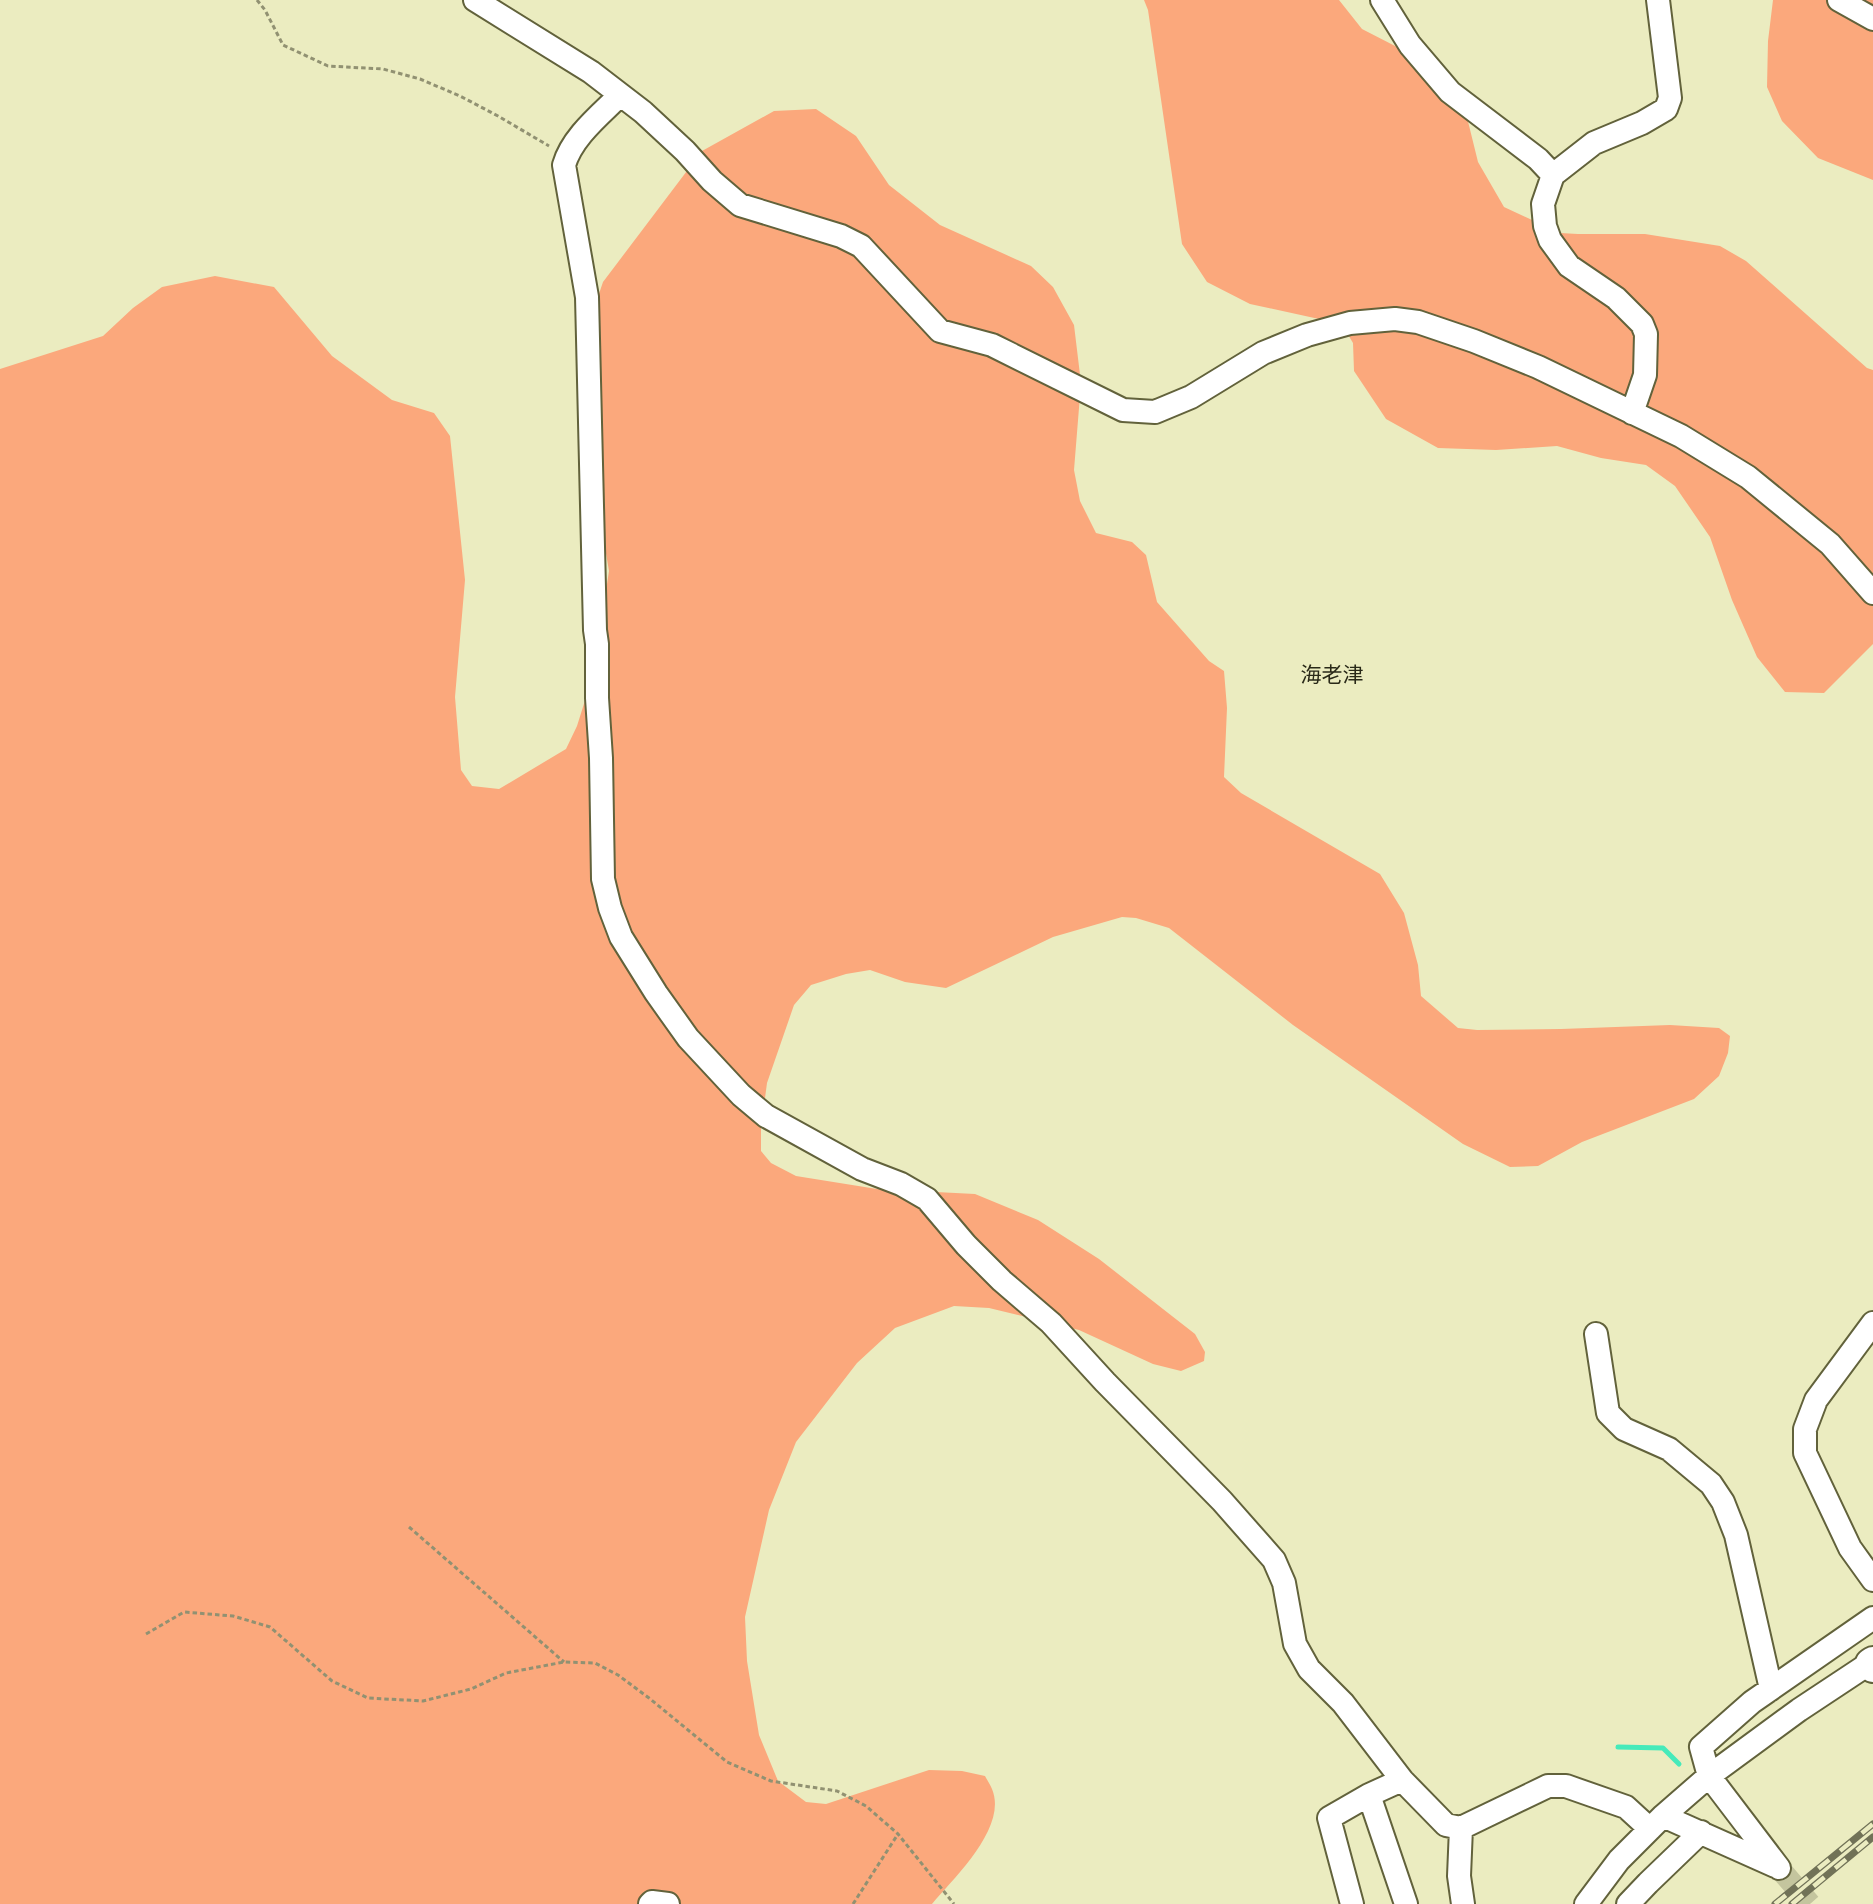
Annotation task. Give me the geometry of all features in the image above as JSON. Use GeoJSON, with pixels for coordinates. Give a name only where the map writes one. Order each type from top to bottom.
{"type":"FeatureCollection","features":[{"type":"Feature","properties":{"kind":"street"},"geometry":{"type":"LineString","coordinates":[[475,0],[591,72],[643,112],[740,205],[841,236],[861,246],[939,331],[992,345],[1123,410],[1155,412],[1182,400],[1263,353],[1307,335],[1350,323],[1395,319],[1419,322],[1538,367],[1681,436],[1748,477],[1830,544],[1873,593]]}},
{"type":"Feature","properties":{"kind":"street"},"geometry":{"type":"LineString","coordinates":[[1382,0],[1410,45],[1450,92],[1538,159],[1553,175]]}},
{"type":"Feature","properties":{"kind":"street"},"geometry":{"type":"LineString","coordinates":[[1632,413],[1645,375],[1646,333],[1642,324],[1616,298],[1569,266],[1550,240],[1545,226],[1544,204],[1553,175],[1594,143],[1642,123],[1666,110],[1670,98],[1658,0]]}},
{"type":"Feature","properties":{"kind":"street"},"geometry":{"type":"LineString","coordinates":[[1839,0],[1873,19]]}},
{"type":"Feature","properties":{"kind":"street"},"geometry":{"type":"LineString","coordinates":[[620,95],[585,130],[566,157],[564,165],[587,297],[603,879],[610,909],[621,937],[688,1038],[741,1095],[765,1116],[862,1169],[902,1184],[927,1199],[966,1245],[1002,1281],[1051,1323],[1105,1382],[1222,1501],[1274,1560],[1284,1583],[1295,1644],[1309,1669],[1342,1703],[1402,1780],[1446,1825],[1461,1828],[1548,1786],[1566,1786],[1626,1807],[1657,1822],[1701,1832],[1779,1868],[1709,1776],[1701,1748],[1752,1702],[1873,1617]]}},
{"type":"Feature","properties":{"kind":"street"},"geometry":{"type":"LineString","coordinates":[[1873,1323],[1816,1400],[1805,1429],[1805,1453],[1850,1548],[1873,1580]]}},
{"type":"Feature","properties":{"kind":"street"},"geometry":{"type":"LineString","coordinates":[[1596,1334],[1608,1413],[1624,1430],[1669,1449],[1711,1484],[1723,1502],[1736,1535],[1771,1689]]}},
{"type":"Feature","properties":{"kind":"street"},"geometry":{"type":"LineString","coordinates":[[1586,1904],[1619,1860],[1657,1822],[1709,1776],[1799,1710],[1872,1664]]}},
{"type":"Feature","properties":{"kind":"street"},"geometry":{"type":"LineString","coordinates":[[1352,1904],[1329,1818],[1402,1780]]}},
{"type":"Feature","properties":{"kind":"street"},"geometry":{"type":"LineString","coordinates":[[1369,1796],[1406,1904]]}},
{"type":"Feature","properties":{"kind":"street"},"geometry":{"type":"LineString","coordinates":[[1461,1828],[1459,1876],[1463,1904]]}},
{"type":"Feature","properties":{"kind":"street"},"geometry":{"type":"LineString","coordinates":[[1629,1904],[1701,1832]]}},
{"type":"Feature","properties":{"kind":"street"},"geometry":{"type":"LineString","coordinates":[[1619,1860],[1648,1883]]}},
{"type":"Feature","properties":{"kind":"street"},"geometry":{"type":"LineString","coordinates":[[650,1904],[652,1902],[668,1904]]}},
{"type":"Feature","properties":{"kind":"path"},"geometry":{"type":"LineString","coordinates":[[257,0],[265,10],[283,45],[328,66],[383,69],[420,79],[489,111],[566,157]]}},
{"type":"Feature","properties":{"kind":"path"},"geometry":{"type":"LineString","coordinates":[[409,1527],[564,1662]]}},
{"type":"Feature","properties":{"kind":"path"},"geometry":{"type":"LineString","coordinates":[[146,1634],[184,1612],[233,1616],[270,1627],[332,1681],[368,1698],[423,1701],[471,1689],[506,1673],[564,1662],[595,1663],[618,1675],[649,1698],[727,1762],[771,1781],[837,1791],[866,1806],[898,1834],[954,1904]]}},
{"type":"Feature","properties":{"kind":"path"},"geometry":{"type":"LineString","coordinates":[[853,1904],[898,1834]]}},
{"type":"Feature","properties":{"kind":"shaded area"},"geometry":{"type":"Polygon","coordinates":[[[1144,0],[1339,0],[1362,29],[1399,48],[1460,89],[1478,162],[1504,207],[1560,233],[1645,234],[1720,246],[1746,261],[1867,368],[1873,370],[1873,644],[1824,693],[1785,692],[1757,657],[1732,600],[1710,537],[1675,486],[1646,465],[1601,458],[1557,446],[1496,450],[1438,448],[1386,419],[1354,371],[1353,343],[1340,321],[1319,319],[1250,304],[1207,282],[1182,244],[1148,10],[1144,0]]]}},
{"type":"Feature","properties":{"kind":"shaded area"},"geometry":{"type":"Polygon","coordinates":[[[1773,0],[1873,0],[1873,180],[1818,158],[1782,121],[1767,87],[1768,41],[1773,0]]]}},
{"type":"Feature","properties":{"kind":"shaded area"},"geometry":{"type":"Polygon","coordinates":[[[816,109],[856,136],[889,185],[940,225],[1031,266],[1053,287],[1074,325],[1081,383],[1074,470],[1080,501],[1096,533],[1132,542],[1146,555],[1157,602],[1209,661],[1224,671],[1227,708],[1224,777],[1241,793],[1380,874],[1404,913],[1418,965],[1421,996],[1458,1028],[1477,1030],[1561,1029],[1670,1025],[1719,1028],[1730,1036],[1728,1053],[1719,1076],[1694,1099],[1582,1142],[1538,1166],[1510,1167],[1463,1144],[1293,1025],[1169,928],[1136,918],[1122,917],[1053,937],[946,988],[905,982],[870,970],[846,974],[811,985],[794,1005],[767,1083],[761,1128],[761,1151],[771,1163],[796,1176],[877,1189],[975,1194],[1038,1220],[1099,1259],[1195,1334],[1205,1352],[1204,1361],[1181,1371],[1153,1364],[1079,1330],[989,1308],[954,1306],[895,1328],[857,1363],[796,1442],[769,1510],[745,1617],[747,1661],[759,1735],[778,1781],[806,1802],[826,1804],[929,1770],[962,1771],[985,1776],[992,1789],[995,1804],[993,1819],[977,1851],[932,1904],[0,1904],[0,369],[103,336],[133,308],[162,287],[215,276],[274,287],[332,356],[392,400],[434,413],[450,436],[465,580],[455,697],[461,770],[472,786],[499,789],[566,749],[577,726],[593,675],[609,571],[576,377],[582,344],[603,282],[702,151],[774,111],[816,109]]]}},
{"type":"Feature","properties":{"kind":"waterway"},"geometry":{"type":"LineString","coordinates":[[1618,1747],[1663,1748],[1679,1764]]}},
{"type":"Feature","properties":{"kind":"tunnel"},"geometry":{"type":"LineString","coordinates":[[1779,1868],[1810,1904]]}},
{"type":"Feature","properties":{"kind":"railway"},"geometry":{"type":"LineString","coordinates":[[1775,1904],[1873,1824]]}},
{"type":"Feature","properties":{"kind":"railway"},"geometry":{"type":"LineString","coordinates":[[1792,1904],[1873,1837]]}},
{"type":"Feature","properties":{"kind":"district","name":"海老津"},"geometry":{"type":"Point","coordinates":[1332,675]}}]}
